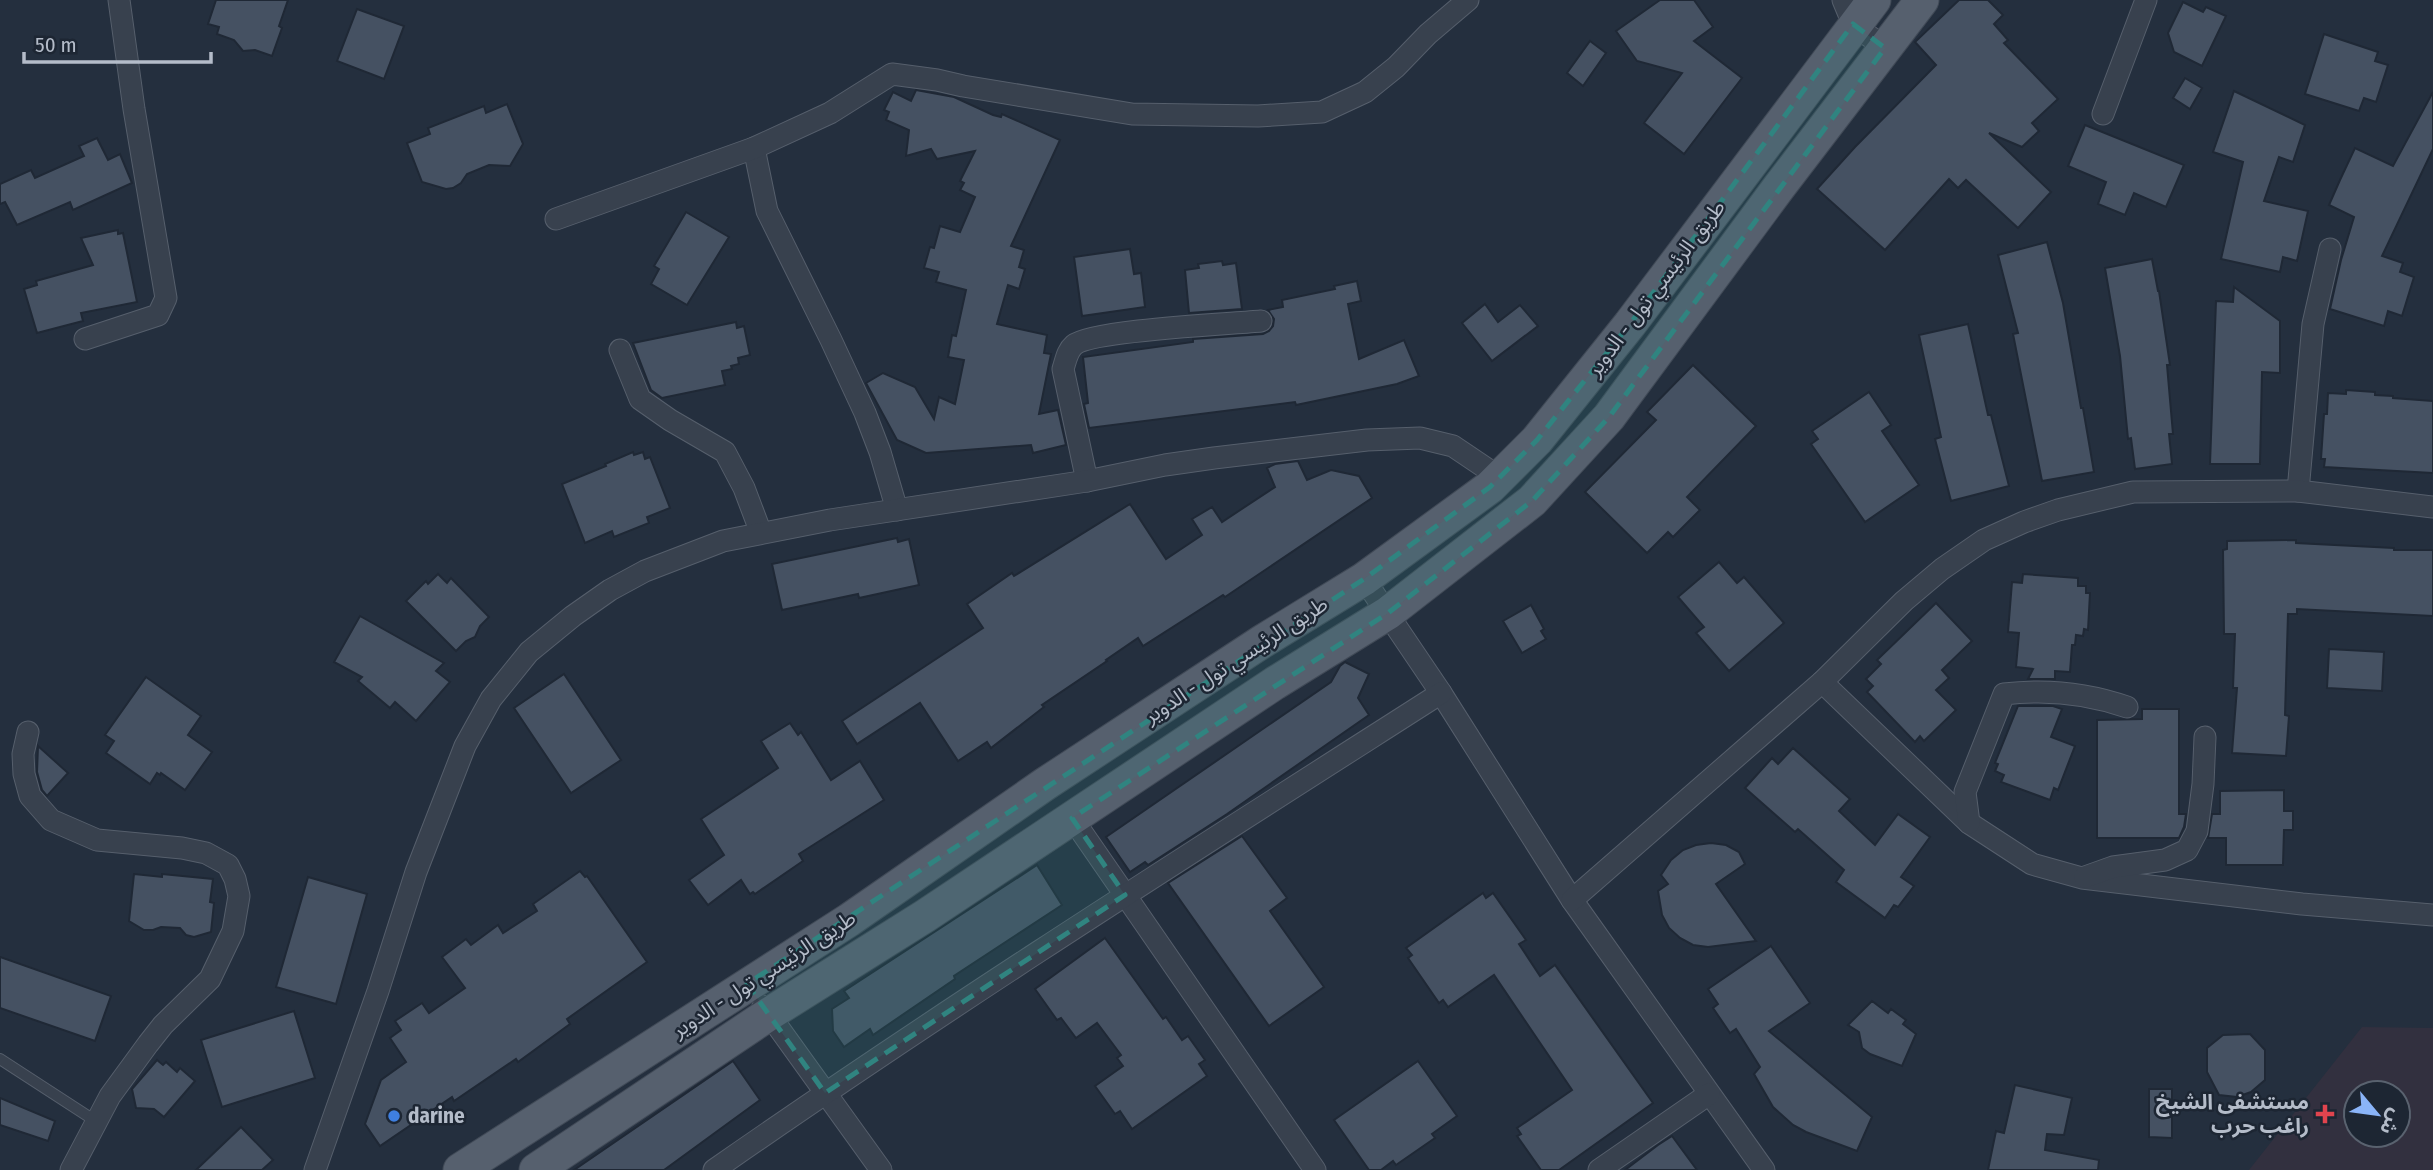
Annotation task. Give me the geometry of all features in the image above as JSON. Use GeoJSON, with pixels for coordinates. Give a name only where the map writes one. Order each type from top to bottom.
{"type":"FeatureCollection","features":[{"type":"Feature","properties":{"kind":"main road","name":"طريق الرئيسي تول - الدوير"},"geometry":{"type":"LineString","coordinates":[[537,1170],[769,1014],[925,916],[1275,683],[1388,613],[1532,501],[1609,417],[1922,0]]}},
{"type":"Feature","properties":{"kind":"main road","name":"طريق الرئيسي تول - الدوير"},"geometry":{"type":"LineString","coordinates":[[460,1170],[849,920],[1056,776],[1263,641],[1364,579],[1490,487],[1537,440],[1630,324],[1857,8]]}},
{"type":"Feature","properties":{"kind":"street"},"geometry":{"type":"LineString","coordinates":[[85,339],[158,315],[166,298],[134,109],[119,0]]}},
{"type":"Feature","properties":{"kind":"street"},"geometry":{"type":"LineString","coordinates":[[556,219],[754,148],[830,113],[892,74],[1132,114],[1258,116],[1322,112],[1365,92],[1468,0]]}},
{"type":"Feature","properties":{"kind":"street"},"geometry":{"type":"LineString","coordinates":[[2103,114],[2146,0]]}},
{"type":"Feature","properties":{"kind":"street"},"geometry":{"type":"LineString","coordinates":[[1857,8],[1885,48]]}},
{"type":"Feature","properties":{"kind":"street"},"geometry":{"type":"LineString","coordinates":[[754,148],[767,211],[865,413],[897,510]]}},
{"type":"Feature","properties":{"kind":"street"},"geometry":{"type":"LineString","coordinates":[[2298,491],[2313,324],[2330,249]]}},
{"type":"Feature","properties":{"kind":"street"},"geometry":{"type":"LineString","coordinates":[[1087,481],[1063,369],[1069,351],[1076,343],[1108,335],[1261,321]]}},
{"type":"Feature","properties":{"kind":"street"},"geometry":{"type":"LineString","coordinates":[[620,350],[640,399],[670,420],[726,452],[744,488],[761,533]]}},
{"type":"Feature","properties":{"kind":"street"},"geometry":{"type":"LineString","coordinates":[[315,1170],[439,807],[465,746],[491,699],[529,652],[610,590],[645,571],[723,541],[1214,458],[1367,440],[1420,438],[1453,446],[1499,477]]}},
{"type":"Feature","properties":{"kind":"street"},"geometry":{"type":"LineString","coordinates":[[1572,900],[1822,682],[1904,601],[1942,569],[1984,540],[2059,510],[2133,492],[2298,491],[2433,507]]}},
{"type":"Feature","properties":{"kind":"street"},"geometry":{"type":"LineString","coordinates":[[1364,579],[1572,900],[1764,1170]]}},
{"type":"Feature","properties":{"kind":"street"},"geometry":{"type":"LineString","coordinates":[[1822,682],[1969,823],[2032,864],[2082,878],[2302,905],[2433,915]]}},
{"type":"Feature","properties":{"kind":"street"},"geometry":{"type":"LineString","coordinates":[[1969,823],[1965,792],[2004,694],[2032,691],[2079,695],[2127,707]]}},
{"type":"Feature","properties":{"kind":"street"},"geometry":{"type":"LineString","coordinates":[[714,1170],[825,1093],[1125,895],[1440,693]]}},
{"type":"Feature","properties":{"kind":"street"},"geometry":{"type":"LineString","coordinates":[[28,732],[23,754],[24,774],[30,796],[51,820],[97,841],[182,848],[206,853],[228,866],[239,896],[233,930],[210,979],[163,1025],[110,1096],[71,1170]]}},
{"type":"Feature","properties":{"kind":"street"},"geometry":{"type":"LineString","coordinates":[[2082,878],[2113,867],[2165,860],[2187,850],[2197,831],[2205,737]]}},
{"type":"Feature","properties":{"kind":"street"},"geometry":{"type":"LineString","coordinates":[[1072,818],[1315,1170]]}},
{"type":"Feature","properties":{"kind":"street"},"geometry":{"type":"LineString","coordinates":[[747,984],[881,1170]]}},
{"type":"Feature","properties":{"kind":"street"},"geometry":{"type":"LineString","coordinates":[[1599,1170],[1709,1094]]}},
{"type":"Feature","properties":{"kind":"lane"},"geometry":{"type":"LineString","coordinates":[[0,1059],[97,1122]]}},
{"type":"Feature","properties":{"kind":"highlighted area"},"geometry":{"type":"Polygon","coordinates":[[[1853,24],[1885,48],[1609,417],[1532,501],[1388,613],[1072,818],[1125,895],[825,1093],[747,984],[1364,579],[1490,487],[1537,440],[1630,324],[1853,24]]]}},
{"type":"Feature","properties":{"kind":"shaded area","name":"مستشفى الشيخ راغب حرب"},"geometry":{"type":"Polygon","coordinates":[[[2362,1027],[2433,1028],[2433,1170],[2249,1170],[2362,1027]]]}},
{"type":"Feature","properties":{"kind":"building"},"geometry":{"type":"Polygon","coordinates":[[[216,0],[288,0],[272,56],[255,50],[243,51],[234,40],[217,34],[219,27],[208,24],[216,0]]]}},
{"type":"Feature","properties":{"kind":"building"},"geometry":{"type":"Polygon","coordinates":[[[1660,0],[1694,0],[1713,27],[1694,41],[1742,78],[1684,154],[1644,123],[1682,73],[1637,61],[1616,31],[1660,0]]]}},
{"type":"Feature","properties":{"kind":"building"},"geometry":{"type":"Polygon","coordinates":[[[1959,0],[1988,0],[2003,15],[1994,24],[2008,40],[2004,43],[2058,99],[2032,123],[2039,131],[2022,147],[1989,133],[2051,192],[2018,228],[1966,180],[1958,188],[1949,179],[1885,250],[1817,189],[1936,65],[1915,42],[1959,0]]]}},
{"type":"Feature","properties":{"kind":"building"},"geometry":{"type":"Polygon","coordinates":[[[2183,2],[2203,12],[2206,7],[2226,16],[2202,66],[2174,52],[2168,33],[2183,2]]]}},
{"type":"Feature","properties":{"kind":"building"},"geometry":{"type":"Polygon","coordinates":[[[357,9],[404,26],[384,79],[337,61],[357,9]]]}},
{"type":"Feature","properties":{"kind":"building"},"geometry":{"type":"Polygon","coordinates":[[[2324,34],[2378,52],[2375,61],[2388,65],[2376,102],[2364,98],[2359,111],[2305,94],[2324,34]]]}},
{"type":"Feature","properties":{"kind":"building"},"geometry":{"type":"Polygon","coordinates":[[[1590,41],[1606,53],[1583,86],[1567,73],[1590,41]]]}},
{"type":"Feature","properties":{"kind":"building"},"geometry":{"type":"Polygon","coordinates":[[[2185,78],[2202,88],[2190,109],[2173,98],[2185,78]]]}},
{"type":"Feature","properties":{"kind":"building"},"geometry":{"type":"Polygon","coordinates":[[[916,90],[954,97],[993,115],[1001,117],[1002,114],[1060,140],[1011,246],[1024,250],[1019,267],[1025,269],[1019,289],[1008,285],[997,324],[1047,335],[1044,353],[1051,354],[1039,414],[1058,410],[1066,445],[1033,453],[1031,445],[926,453],[897,440],[866,383],[883,373],[915,387],[934,419],[939,397],[955,404],[964,360],[948,357],[952,335],[956,336],[966,290],[936,282],[939,272],[924,268],[930,247],[934,248],[940,226],[960,232],[975,197],[960,190],[964,183],[960,181],[975,151],[937,159],[931,149],[906,156],[909,130],[886,120],[889,112],[884,110],[893,92],[911,101],[916,90]]]}},
{"type":"Feature","properties":{"kind":"building"},"geometry":{"type":"Polygon","coordinates":[[[2234,91],[2305,125],[2293,162],[2279,157],[2264,201],[2308,211],[2297,261],[2283,257],[2280,272],[2221,259],[2243,162],[2213,152],[2234,91]]]}},
{"type":"Feature","properties":{"kind":"building"},"geometry":{"type":"Polygon","coordinates":[[[2433,92],[2433,149],[2382,256],[2403,263],[2400,272],[2414,277],[2402,316],[2388,311],[2384,326],[2330,309],[2354,217],[2329,205],[2355,148],[2393,166],[2433,92]]]}},
{"type":"Feature","properties":{"kind":"building"},"geometry":{"type":"Polygon","coordinates":[[[507,104],[523,144],[510,166],[489,165],[467,174],[461,183],[453,188],[446,189],[422,182],[407,143],[430,134],[428,128],[484,106],[486,113],[507,104]]]}},
{"type":"Feature","properties":{"kind":"building"},"geometry":{"type":"Polygon","coordinates":[[[2085,125],[2184,165],[2166,207],[2134,193],[2125,215],[2098,204],[2106,182],[2068,166],[2085,125]]]}},
{"type":"Feature","properties":{"kind":"building"},"geometry":{"type":"Polygon","coordinates":[[[97,138],[108,160],[120,154],[132,183],[73,210],[70,202],[17,225],[5,202],[0,204],[0,184],[31,170],[35,178],[84,156],[79,146],[97,138]]]}},
{"type":"Feature","properties":{"kind":"building"},"geometry":{"type":"Polygon","coordinates":[[[686,212],[729,237],[687,305],[651,284],[659,269],[654,266],[686,212]]]}},
{"type":"Feature","properties":{"kind":"building"},"geometry":{"type":"Polygon","coordinates":[[[118,230],[118,234],[123,233],[137,302],[81,313],[83,321],[37,333],[24,289],[37,285],[36,281],[93,265],[81,238],[118,230]]]}},
{"type":"Feature","properties":{"kind":"building"},"geometry":{"type":"Polygon","coordinates":[[[2047,242],[2063,303],[2094,472],[2042,481],[2013,334],[2018,333],[1998,255],[2047,242]]]}},
{"type":"Feature","properties":{"kind":"building"},"geometry":{"type":"Polygon","coordinates":[[[1130,249],[1134,274],[1141,273],[1145,307],[1082,316],[1074,257],[1130,249]]]}},
{"type":"Feature","properties":{"kind":"building"},"geometry":{"type":"Polygon","coordinates":[[[2152,259],[2170,365],[2167,365],[2173,434],[2169,434],[2172,464],[2135,469],[2131,438],[2128,439],[2120,356],[2105,268],[2152,259]]]}},
{"type":"Feature","properties":{"kind":"building"},"geometry":{"type":"Polygon","coordinates":[[[1222,261],[1223,265],[1236,263],[1242,309],[1189,313],[1185,270],[1199,268],[1198,264],[1222,261]]]}},
{"type":"Feature","properties":{"kind":"building"},"geometry":{"type":"Polygon","coordinates":[[[1357,281],[1361,301],[1348,304],[1359,359],[1404,340],[1419,376],[1397,384],[1296,405],[1295,402],[1089,428],[1084,404],[1088,403],[1083,357],[1193,342],[1193,339],[1263,334],[1273,326],[1274,319],[1268,310],[1283,307],[1282,300],[1335,289],[1334,286],[1357,281]]]}},
{"type":"Feature","properties":{"kind":"building"},"geometry":{"type":"Polygon","coordinates":[[[2234,287],[2280,321],[2280,373],[2262,372],[2260,464],[2210,464],[2216,301],[2233,302],[2234,287]]]}},
{"type":"Feature","properties":{"kind":"building"},"geometry":{"type":"Polygon","coordinates":[[[1485,304],[1498,322],[1520,305],[1538,326],[1492,361],[1462,323],[1485,304]]]}},
{"type":"Feature","properties":{"kind":"building"},"geometry":{"type":"Polygon","coordinates":[[[736,322],[737,328],[744,326],[750,355],[738,358],[739,364],[722,371],[725,385],[662,398],[651,390],[633,343],[736,322]]]}},
{"type":"Feature","properties":{"kind":"building"},"geometry":{"type":"Polygon","coordinates":[[[1968,324],[1988,415],[1991,415],[2009,486],[1951,501],[1935,439],[1941,437],[1919,335],[1968,324]]]}},
{"type":"Feature","properties":{"kind":"building"},"geometry":{"type":"Polygon","coordinates":[[[1693,365],[1756,426],[1687,497],[1700,510],[1673,537],[1668,532],[1647,553],[1585,492],[1656,420],[1647,412],[1693,365]]]}},
{"type":"Feature","properties":{"kind":"building"},"geometry":{"type":"Polygon","coordinates":[[[2346,390],[2433,401],[2433,473],[2324,467],[2325,459],[2321,459],[2328,393],[2346,394],[2346,390]]]}},
{"type":"Feature","properties":{"kind":"building"},"geometry":{"type":"Polygon","coordinates":[[[1869,392],[1891,425],[1882,431],[1919,485],[1865,522],[1811,444],[1818,439],[1812,431],[1869,392]]]}},
{"type":"Feature","properties":{"kind":"building"},"geometry":{"type":"Polygon","coordinates":[[[633,452],[634,455],[643,452],[645,459],[650,457],[670,508],[647,517],[649,523],[614,537],[612,531],[585,543],[562,484],[633,452]]]}},
{"type":"Feature","properties":{"kind":"building"},"geometry":{"type":"Polygon","coordinates":[[[1298,461],[1307,480],[1331,470],[1359,476],[1372,498],[1225,597],[1223,595],[1143,646],[1138,638],[1042,705],[1044,707],[991,748],[987,742],[958,761],[920,703],[857,744],[842,721],[983,628],[967,604],[1012,573],[1014,576],[1130,504],[1166,559],[1202,535],[1192,519],[1212,507],[1222,522],[1275,487],[1267,468],[1275,464],[1298,461]]]}},
{"type":"Feature","properties":{"kind":"building"},"geometry":{"type":"Polygon","coordinates":[[[897,538],[898,542],[909,539],[919,585],[782,610],[772,564],[897,538]]]}},
{"type":"Feature","properties":{"kind":"building"},"geometry":{"type":"Polygon","coordinates":[[[2296,540],[2296,543],[2433,550],[2433,616],[2297,609],[2297,614],[2288,614],[2285,715],[2289,716],[2286,756],[2232,753],[2237,688],[2233,688],[2235,634],[2224,634],[2223,550],[2227,549],[2227,541],[2296,540]]]}},
{"type":"Feature","properties":{"kind":"building"},"geometry":{"type":"Polygon","coordinates":[[[1719,562],[1737,583],[1744,577],[1784,623],[1729,671],[1696,633],[1704,627],[1678,597],[1719,562]]]}},
{"type":"Feature","properties":{"kind":"building"},"geometry":{"type":"Polygon","coordinates":[[[438,574],[447,583],[451,578],[489,617],[480,626],[475,637],[466,641],[456,651],[406,601],[426,581],[428,584],[438,574]]]}},
{"type":"Feature","properties":{"kind":"building"},"geometry":{"type":"Polygon","coordinates":[[[2023,574],[2078,578],[2078,586],[2086,586],[2086,593],[2090,593],[2088,630],[2084,629],[2083,636],[2076,635],[2075,645],[2072,645],[2070,672],[2055,671],[2055,679],[2028,679],[2033,669],[2016,667],[2019,633],[2008,632],[2012,582],[2022,583],[2023,574]]]}},
{"type":"Feature","properties":{"kind":"building"},"geometry":{"type":"Polygon","coordinates":[[[1936,603],[1972,641],[1942,670],[1949,678],[1936,690],[1956,710],[1924,741],[1920,736],[1915,742],[1867,692],[1873,686],[1866,679],[1881,664],[1877,660],[1936,603]]]}},
{"type":"Feature","properties":{"kind":"building"},"geometry":{"type":"Polygon","coordinates":[[[1531,605],[1544,629],[1541,631],[1546,639],[1522,653],[1503,621],[1531,605]]]}},
{"type":"Feature","properties":{"kind":"building"},"geometry":{"type":"Polygon","coordinates":[[[360,616],[444,663],[436,671],[450,682],[416,721],[395,702],[390,708],[358,681],[362,677],[334,662],[360,616]]]}},
{"type":"Feature","properties":{"kind":"building"},"geometry":{"type":"Polygon","coordinates":[[[2329,649],[2384,652],[2382,691],[2327,688],[2329,649]]]}},
{"type":"Feature","properties":{"kind":"building"},"geometry":{"type":"Polygon","coordinates":[[[1345,662],[1369,674],[1358,698],[1369,715],[1227,814],[1148,865],[1145,862],[1130,872],[1106,837],[1331,682],[1345,662]]]}},
{"type":"Feature","properties":{"kind":"building"},"geometry":{"type":"Polygon","coordinates":[[[564,674],[621,760],[571,793],[514,708],[564,674]]]}},
{"type":"Feature","properties":{"kind":"building"},"geometry":{"type":"Polygon","coordinates":[[[146,677],[201,716],[188,735],[212,752],[185,790],[161,773],[157,773],[150,784],[106,753],[114,741],[105,735],[146,677]]]}},
{"type":"Feature","properties":{"kind":"building"},"geometry":{"type":"Polygon","coordinates":[[[2018,706],[2053,706],[2062,709],[2051,737],[2075,746],[2058,790],[2054,788],[2050,800],[2001,782],[2004,775],[1995,771],[1998,764],[1995,763],[2018,706]]]}},
{"type":"Feature","properties":{"kind":"building"},"geometry":{"type":"Polygon","coordinates":[[[2142,709],[2179,709],[2179,814],[2186,814],[2184,827],[2179,838],[2097,838],[2097,720],[2142,719],[2142,709]]]}},
{"type":"Feature","properties":{"kind":"building"},"geometry":{"type":"Polygon","coordinates":[[[790,723],[798,735],[801,732],[831,780],[860,761],[884,800],[799,854],[803,861],[755,894],[750,894],[741,880],[708,905],[689,880],[724,855],[701,819],[778,768],[761,741],[790,723]]]}},
{"type":"Feature","properties":{"kind":"building"},"geometry":{"type":"Polygon","coordinates":[[[38,746],[68,773],[47,796],[42,790],[37,772],[38,746]]]}},
{"type":"Feature","properties":{"kind":"building"},"geometry":{"type":"Polygon","coordinates":[[[1793,748],[1850,799],[1839,811],[1875,845],[1898,814],[1930,837],[1901,877],[1914,886],[1898,907],[1894,905],[1885,918],[1836,882],[1844,870],[1798,829],[1795,832],[1745,788],[1772,758],[1778,764],[1793,748]]]}},
{"type":"Feature","properties":{"kind":"building"},"geometry":{"type":"Polygon","coordinates":[[[2284,790],[2284,811],[2293,811],[2293,830],[2284,830],[2283,865],[2226,865],[2226,838],[2208,838],[2212,814],[2220,814],[2220,791],[2284,790]]]}},
{"type":"Feature","properties":{"kind":"building"},"geometry":{"type":"Polygon","coordinates":[[[1242,836],[1287,898],[1270,911],[1324,987],[1269,1026],[1168,883],[1242,836]]]}},
{"type":"Feature","properties":{"kind":"building"},"geometry":{"type":"Polygon","coordinates":[[[1711,843],[1726,845],[1739,852],[1745,864],[1716,884],[1756,941],[1708,947],[1693,945],[1669,928],[1662,915],[1658,891],[1668,884],[1661,875],[1671,860],[1683,850],[1711,843]]]}},
{"type":"Feature","properties":{"kind":"building"},"geometry":{"type":"Polygon","coordinates":[[[1037,865],[1062,905],[954,976],[955,979],[873,1035],[870,1029],[844,1047],[833,1031],[832,1009],[849,998],[844,991],[1037,865]]]}},
{"type":"Feature","properties":{"kind":"building"},"geometry":{"type":"Polygon","coordinates":[[[580,871],[587,876],[647,962],[567,1019],[570,1024],[518,1062],[516,1059],[454,1101],[452,1097],[380,1146],[365,1124],[381,1080],[406,1062],[390,1038],[401,1030],[395,1021],[422,1003],[429,1013],[465,988],[442,957],[466,939],[471,945],[498,925],[503,933],[537,911],[533,904],[580,871]]]}},
{"type":"Feature","properties":{"kind":"building"},"geometry":{"type":"Polygon","coordinates":[[[134,874],[213,879],[210,902],[214,903],[211,932],[194,937],[186,935],[180,928],[144,930],[129,921],[134,874]]]}},
{"type":"Feature","properties":{"kind":"building"},"geometry":{"type":"Polygon","coordinates":[[[308,877],[367,894],[336,1004],[276,987],[308,877]]]}},
{"type":"Feature","properties":{"kind":"building"},"geometry":{"type":"Polygon","coordinates":[[[1483,893],[1486,898],[1493,893],[1526,940],[1519,944],[1540,976],[1555,965],[1653,1103],[1559,1170],[1541,1170],[1517,1136],[1521,1134],[1517,1128],[1572,1090],[1494,975],[1448,1007],[1443,1000],[1439,1003],[1408,958],[1412,955],[1406,948],[1483,893]]]}},
{"type":"Feature","properties":{"kind":"building"},"geometry":{"type":"Polygon","coordinates":[[[1105,938],[1163,1019],[1166,1017],[1182,1040],[1188,1036],[1205,1060],[1199,1064],[1207,1076],[1132,1129],[1120,1111],[1115,1114],[1095,1086],[1123,1066],[1117,1058],[1121,1055],[1097,1023],[1076,1038],[1061,1018],[1057,1020],[1035,989],[1105,938]]]}},
{"type":"Feature","properties":{"kind":"building"},"geometry":{"type":"Polygon","coordinates":[[[1771,946],[1810,1003],[1769,1031],[1872,1117],[1857,1151],[1806,1132],[1793,1125],[1773,1107],[1754,1074],[1760,1067],[1736,1029],[1730,1033],[1713,1008],[1718,1004],[1708,989],[1771,946]]]}},
{"type":"Feature","properties":{"kind":"building"},"geometry":{"type":"Polygon","coordinates":[[[0,957],[111,996],[95,1041],[0,1008],[0,957]]]}},
{"type":"Feature","properties":{"kind":"building"},"geometry":{"type":"Polygon","coordinates":[[[1872,1001],[1888,1013],[1891,1009],[1906,1020],[1903,1024],[1916,1034],[1902,1066],[1870,1054],[1862,1048],[1859,1032],[1848,1025],[1872,1001]]]}},
{"type":"Feature","properties":{"kind":"building"},"geometry":{"type":"Polygon","coordinates":[[[294,1011],[315,1078],[222,1107],[201,1040],[294,1011]]]}},
{"type":"Feature","properties":{"kind":"building"},"geometry":{"type":"Polygon","coordinates":[[[2250,1034],[2265,1050],[2265,1080],[2251,1092],[2237,1097],[2219,1095],[2207,1072],[2207,1048],[2223,1035],[2250,1034]]]}},
{"type":"Feature","properties":{"kind":"building"},"geometry":{"type":"Polygon","coordinates":[[[157,1060],[163,1065],[166,1062],[177,1072],[180,1068],[195,1081],[164,1117],[154,1109],[136,1108],[132,1089],[157,1060]]]}},
{"type":"Feature","properties":{"kind":"building"},"geometry":{"type":"Polygon","coordinates":[[[733,1061],[760,1100],[664,1170],[574,1170],[733,1061]]]}},
{"type":"Feature","properties":{"kind":"building"},"geometry":{"type":"Polygon","coordinates":[[[1418,1061],[1457,1116],[1432,1134],[1435,1138],[1396,1165],[1393,1161],[1381,1170],[1369,1170],[1334,1120],[1418,1061]]]}},
{"type":"Feature","properties":{"kind":"building"},"geometry":{"type":"Polygon","coordinates":[[[2015,1085],[2072,1098],[2064,1135],[2047,1134],[2045,1150],[2099,1160],[2098,1170],[1988,1170],[1996,1131],[2004,1133],[2015,1085]]]}},
{"type":"Feature","properties":{"kind":"building"},"geometry":{"type":"Polygon","coordinates":[[[2149,1089],[2172,1089],[2172,1138],[2149,1137],[2149,1089]]]}},
{"type":"Feature","properties":{"kind":"building"},"geometry":{"type":"Polygon","coordinates":[[[0,1098],[55,1121],[48,1141],[0,1125],[0,1098]]]}},
{"type":"Feature","properties":{"kind":"building"},"geometry":{"type":"Polygon","coordinates":[[[241,1127],[273,1160],[262,1170],[196,1170],[241,1127]]]}},
{"type":"Feature","properties":{"kind":"building"},"geometry":{"type":"Polygon","coordinates":[[[1672,1136],[1697,1170],[1625,1170],[1658,1145],[1672,1136]]]}},
{"type":"Feature","properties":{"kind":"place","name":"مستشفى الشيخ راغب حرب"},"geometry":{"type":"Point","coordinates":[2325,1114]}},
{"type":"Feature","properties":{"kind":"place","name":"darine"},"geometry":{"type":"Point","coordinates":[394,1116]}}]}
